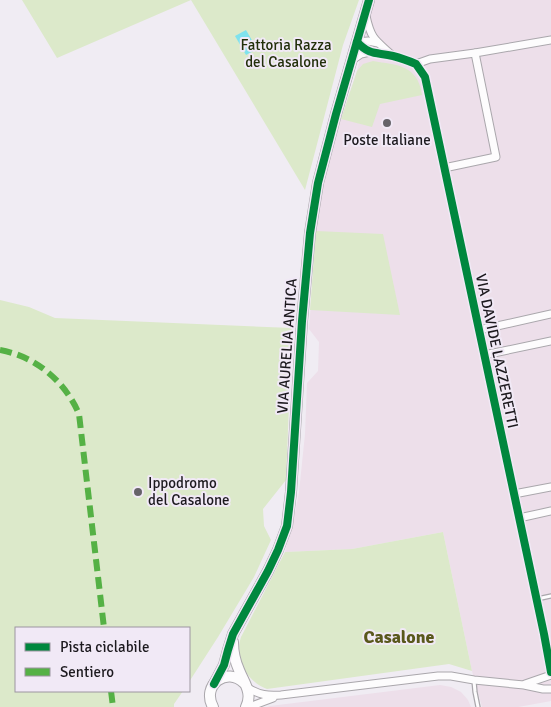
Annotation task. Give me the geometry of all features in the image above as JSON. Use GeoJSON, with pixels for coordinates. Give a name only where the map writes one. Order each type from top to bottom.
{"type":"FeatureCollection","features":[{"type":"Feature","properties":{"kind":"street","name":"VIA AURELIA ANTICA"},"geometry":{"type":"LineString","coordinates":[[214,707],[209,702],[211,690],[224,665],[233,634],[268,571],[287,526],[310,233],[318,184],[369,0]]}},
{"type":"Feature","properties":{"kind":"street"},"geometry":{"type":"LineString","coordinates":[[366,14],[372,36],[392,56]]}},
{"type":"Feature","properties":{"kind":"street"},"geometry":{"type":"LineString","coordinates":[[357,42],[362,48],[370,52],[392,56],[416,64],[430,59],[475,54],[551,40]]}},
{"type":"Feature","properties":{"kind":"street"},"geometry":{"type":"LineString","coordinates":[[357,42],[378,43]]}},
{"type":"Feature","properties":{"kind":"street"},"geometry":{"type":"LineString","coordinates":[[352,60],[370,52]]}},
{"type":"Feature","properties":{"kind":"street"},"geometry":{"type":"LineString","coordinates":[[444,168],[496,157],[475,54]]}},
{"type":"Feature","properties":{"kind":"street","name":"VIA DAVIDE LAZZERETTI"},"geometry":{"type":"LineString","coordinates":[[416,64],[425,78],[536,599],[548,634],[551,674]]}},
{"type":"Feature","properties":{"kind":"street"},"geometry":{"type":"LineString","coordinates":[[479,330],[551,314]]}},
{"type":"Feature","properties":{"kind":"street"},"geometry":{"type":"LineString","coordinates":[[484,355],[551,341]]}},
{"type":"Feature","properties":{"kind":"street"},"geometry":{"type":"LineString","coordinates":[[514,494],[551,487]]}},
{"type":"Feature","properties":{"kind":"street"},"geometry":{"type":"LineString","coordinates":[[519,518],[551,511]]}},
{"type":"Feature","properties":{"kind":"street"},"geometry":{"type":"LineString","coordinates":[[233,634],[234,656],[250,697],[248,707]]}},
{"type":"Feature","properties":{"kind":"street"},"geometry":{"type":"LineString","coordinates":[[524,685],[551,674]]}},
{"type":"Feature","properties":{"kind":"street"},"geometry":{"type":"LineString","coordinates":[[214,684],[218,680],[230,676],[242,681],[247,687],[258,694],[266,696],[430,676],[451,676],[543,689],[551,688]]}},
{"type":"Feature","properties":{"kind":"street"},"geometry":{"type":"LineString","coordinates":[[248,707],[281,695]]}},
{"type":"Feature","properties":{"kind":"lane"},"geometry":{"type":"LineString","coordinates":[[536,599],[551,596]]}},
{"type":"Feature","properties":{"kind":"lane"},"geometry":{"type":"LineString","coordinates":[[474,680],[478,707]]}},
{"type":"Feature","properties":{"kind":"shaded area"},"geometry":{"type":"Polygon","coordinates":[[[374,0],[551,0],[551,701],[518,707],[482,707],[472,671],[443,532],[352,549],[285,552],[299,492],[305,434],[307,383],[318,371],[319,342],[309,329],[318,208],[323,182],[357,71],[374,0]]]}},
{"type":"Feature","properties":{"kind":"shaded area"},"geometry":{"type":"Polygon","coordinates":[[[440,685],[451,687],[461,692],[471,707],[267,707],[270,706],[440,685]]]}},
{"type":"Feature","properties":{"kind":"green space"},"geometry":{"type":"Polygon","coordinates":[[[22,0],[191,0],[57,58],[22,0]]]}},
{"type":"Feature","properties":{"kind":"green space","name":"Fattoria Razza del Casalone"},"geometry":{"type":"Polygon","coordinates":[[[191,0],[359,0],[343,45],[305,190],[191,0]]]}},
{"type":"Feature","properties":{"kind":"green space"},"geometry":{"type":"Polygon","coordinates":[[[373,61],[405,68],[411,72],[420,85],[422,95],[380,104],[372,127],[341,119],[357,71],[363,64],[373,61]]]}},
{"type":"Feature","properties":{"kind":"green space"},"geometry":{"type":"Polygon","coordinates":[[[316,231],[383,234],[400,315],[310,310],[316,231]]]}},
{"type":"Feature","properties":{"kind":"green space","name":"Ippodromo del Casalone"},"geometry":{"type":"Polygon","coordinates":[[[0,300],[29,307],[55,318],[292,328],[286,480],[263,509],[264,526],[271,540],[254,577],[190,680],[190,627],[15,627],[15,692],[182,692],[174,707],[0,707],[0,300]]]}},
{"type":"Feature","properties":{"kind":"green space"},"geometry":{"type":"Polygon","coordinates":[[[443,532],[472,671],[449,664],[267,689],[260,686],[248,675],[239,653],[241,637],[285,552],[352,549],[443,532]]]}},
{"type":"Feature","properties":{"kind":"water"},"geometry":{"type":"Polygon","coordinates":[[[246,30],[257,49],[246,55],[235,36],[246,30]]]}},
{"type":"Feature","properties":{"kind":"marked path"},"geometry":{"type":"LineString","coordinates":[[0,350],[25,358],[47,372],[66,391],[79,414],[104,627]]}},
{"type":"Feature","properties":{"kind":"marked path"},"geometry":{"type":"LineString","coordinates":[[111,692],[113,707]]}},
{"type":"Feature","properties":{"kind":"cycle path"},"geometry":{"type":"LineString","coordinates":[[214,684],[224,665],[233,634],[268,571],[287,526],[310,233],[318,183],[369,0]]}},
{"type":"Feature","properties":{"kind":"cycle path"},"geometry":{"type":"LineString","coordinates":[[357,42],[370,52],[396,57],[416,64],[425,77],[551,672]]}},
{"type":"Feature","properties":{"kind":"place","name":"Poste Italiane"},"geometry":{"type":"Point","coordinates":[387,123]}},
{"type":"Feature","properties":{"kind":"place","name":"Ippodromo del Casalone"},"geometry":{"type":"Point","coordinates":[138,492]}},
{"type":"Feature","properties":{"kind":"district","name":"Casalone"},"geometry":{"type":"Point","coordinates":[399,637]}}]}
